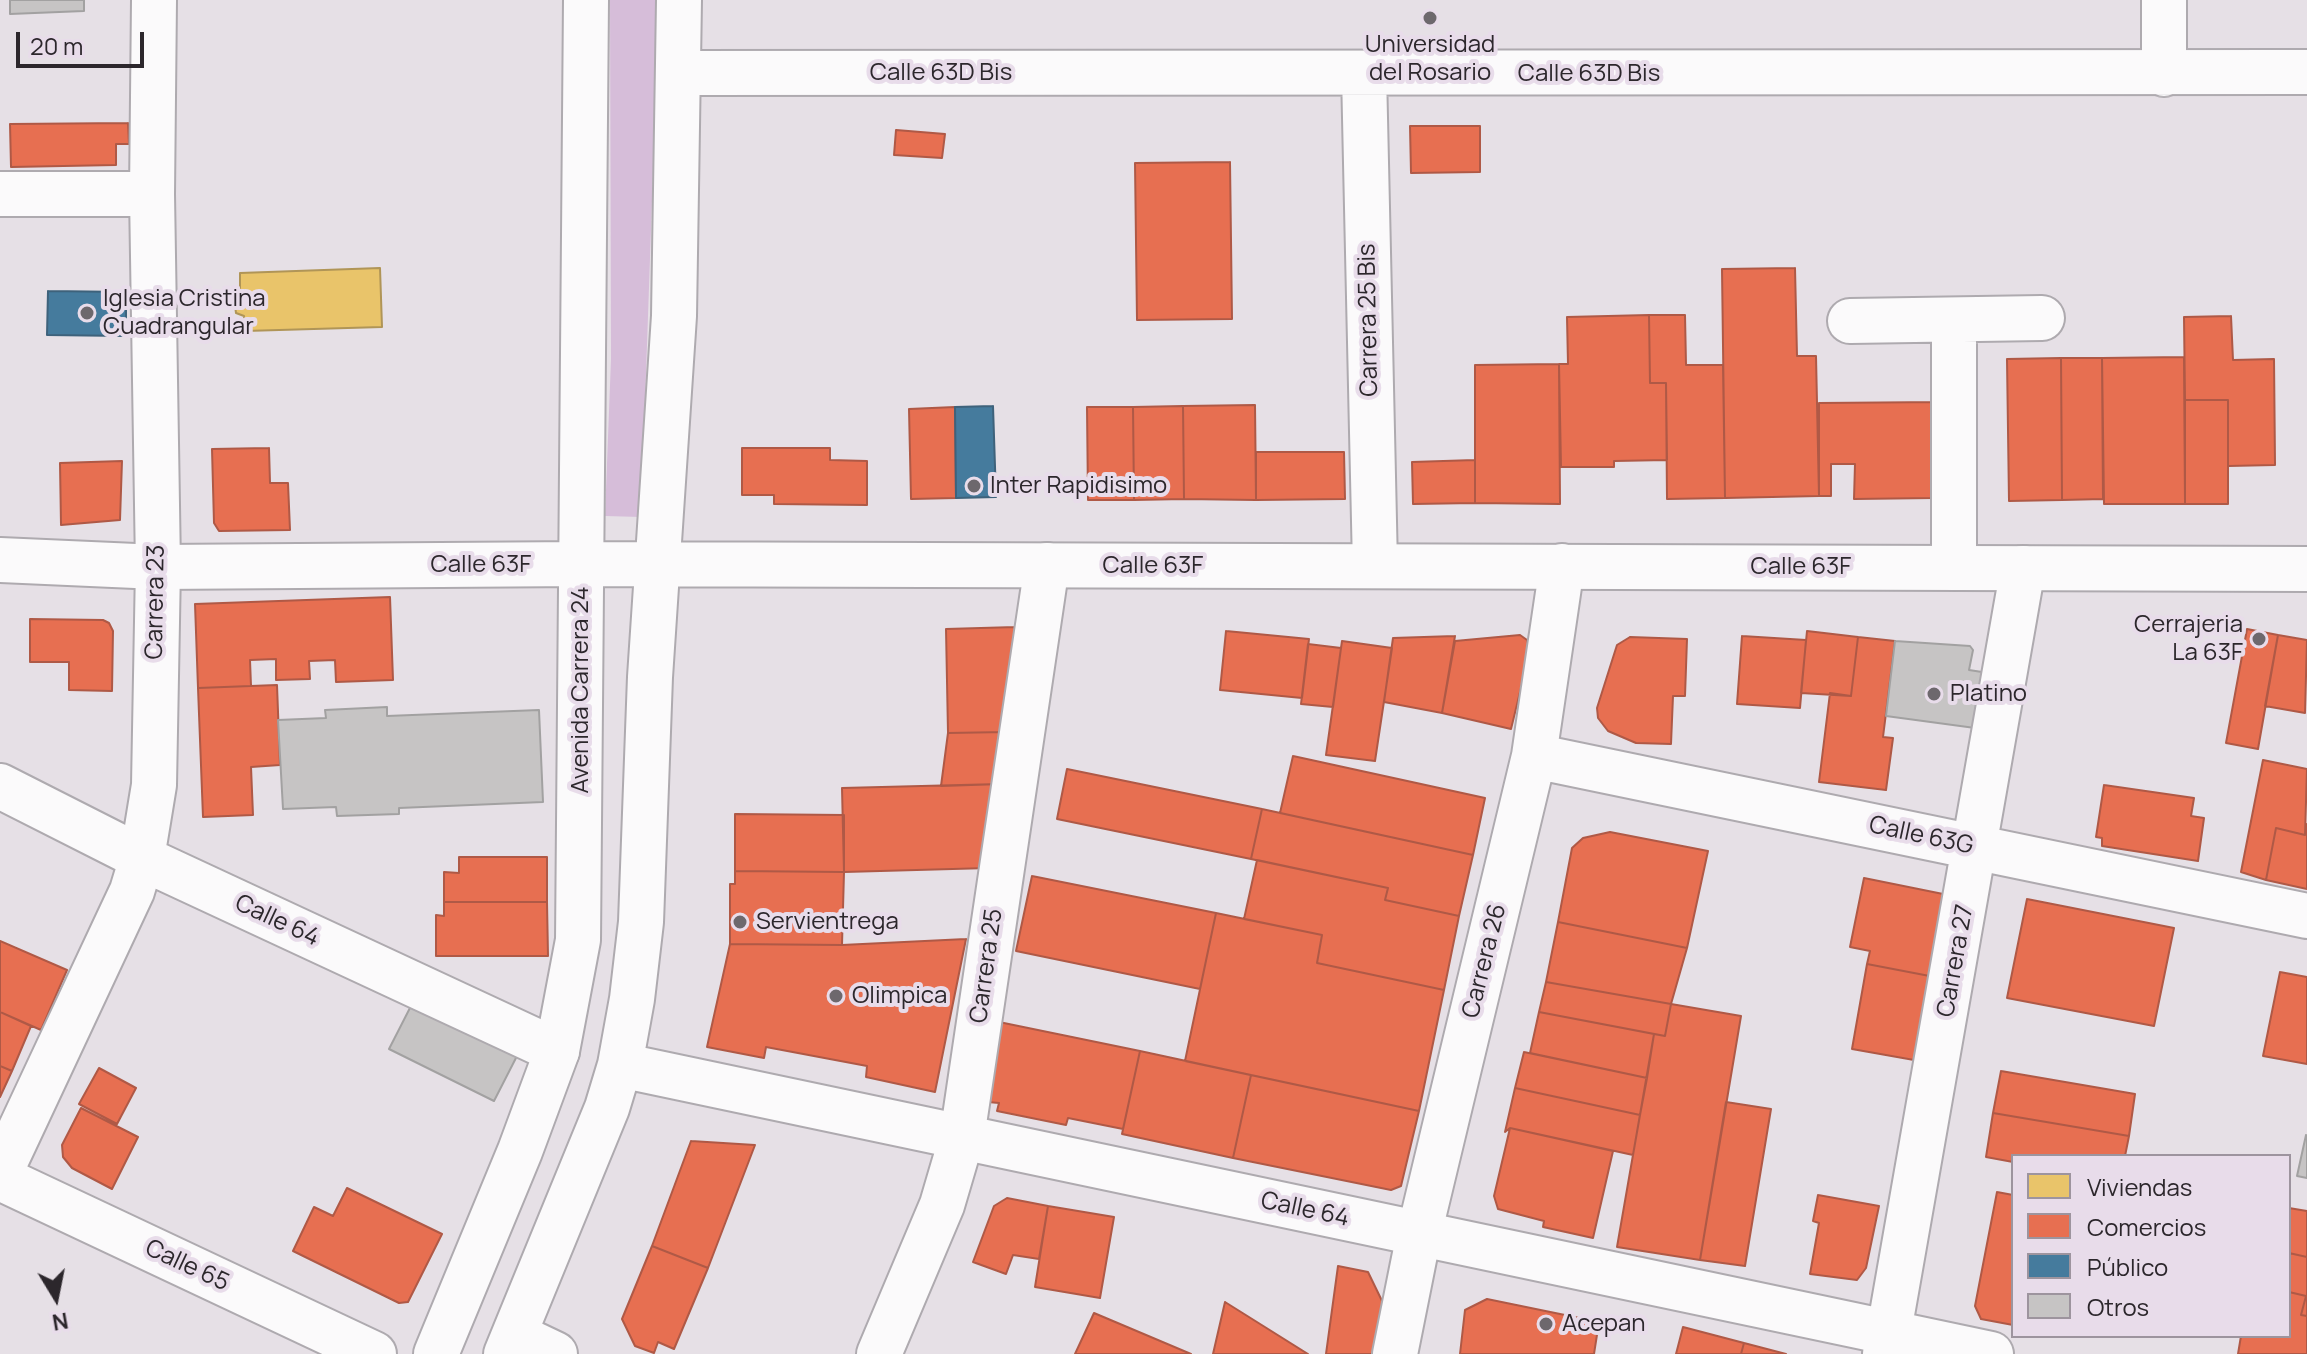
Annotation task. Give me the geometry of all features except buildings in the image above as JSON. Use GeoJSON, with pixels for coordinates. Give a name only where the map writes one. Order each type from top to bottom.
{"type":"FeatureCollection","features":[{"type":"Feature","properties":{"kind":"street","name":"Carrera 23"},"geometry":{"type":"LineString","coordinates":[[0,1175],[132,891],[142,858],[154,785],[158,567],[152,194],[154,0]]}},
{"type":"Feature","properties":{"kind":"street","name":"Avenida Carrera 24"},"geometry":{"type":"LineString","coordinates":[[436,1354],[520,1151],[557,1051],[571,993],[580,900],[586,0]]}},
{"type":"Feature","properties":{"kind":"street"},"geometry":{"type":"LineString","coordinates":[[555,1354],[510,1344],[592,1147],[620,1065],[641,922],[657,564],[674,316],[679,0]]}},
{"type":"Feature","properties":{"kind":"street"},"geometry":{"type":"LineString","coordinates":[[2164,0],[2164,74]]}},
{"type":"Feature","properties":{"kind":"street","name":"Calle 63D Bis"},"geometry":{"type":"LineString","coordinates":[[679,73],[2307,72]]}},
{"type":"Feature","properties":{"kind":"street","name":"Carrera 25 Bis"},"geometry":{"type":"LineString","coordinates":[[1364,73],[1375,566]]}},
{"type":"Feature","properties":{"kind":"street"},"geometry":{"type":"LineString","coordinates":[[0,194],[152,194]]}},
{"type":"Feature","properties":{"kind":"street"},"geometry":{"type":"LineString","coordinates":[[1850,321],[2042,318]]}},
{"type":"Feature","properties":{"kind":"street"},"geometry":{"type":"LineString","coordinates":[[1954,320],[1954,568]]}},
{"type":"Feature","properties":{"kind":"street","name":"Calle 63F"},"geometry":{"type":"LineString","coordinates":[[0,560],[158,567],[657,564],[2307,569]]}},
{"type":"Feature","properties":{"kind":"street","name":"Carrera 25"},"geometry":{"type":"LineString","coordinates":[[879,1354],[942,1205],[962,1137],[1047,565]]}},
{"type":"Feature","properties":{"kind":"street","name":"Carrera 26"},"geometry":{"type":"LineString","coordinates":[[1395,1354],[1419,1234],[1534,756],[1562,566]]}},
{"type":"Feature","properties":{"kind":"street","name":"Carrera 27"},"geometry":{"type":"LineString","coordinates":[[1887,1343],[2023,568]]}},
{"type":"Feature","properties":{"kind":"street","name":"Calle 63G"},"geometry":{"type":"LineString","coordinates":[[1534,756],[2307,916]]}},
{"type":"Feature","properties":{"kind":"street","name":"Calle 64"},"geometry":{"type":"LineString","coordinates":[[0,786],[142,858],[557,1051]]}},
{"type":"Feature","properties":{"kind":"street","name":"Calle 64"},"geometry":{"type":"LineString","coordinates":[[620,1065],[1419,1234],[1887,1343],[1991,1354]]}},
{"type":"Feature","properties":{"kind":"street","name":"Calle 65"},"geometry":{"type":"LineString","coordinates":[[0,1175],[374,1354]]}},
{"type":"Feature","properties":{"kind":"shaded area"},"geometry":{"type":"Polygon","coordinates":[[[610,0],[659,0],[641,517],[605,516],[611,359],[610,0]]]}},
{"type":"Feature","properties":{"kind":"place","name":"Universidad del Rosario"},"geometry":{"type":"Point","coordinates":[1430,18]}},
{"type":"Feature","properties":{"kind":"place","name":"Iglesia Cristina Cuadrangular"},"geometry":{"type":"Point","coordinates":[87,313]}},
{"type":"Feature","properties":{"kind":"place","name":"Inter Rapidisimo"},"geometry":{"type":"Point","coordinates":[974,486]}},
{"type":"Feature","properties":{"kind":"place","name":"Cerrajeria La 63F"},"geometry":{"type":"Point","coordinates":[2259,639]}},
{"type":"Feature","properties":{"kind":"place","name":"Platino"},"geometry":{"type":"Point","coordinates":[1934,694]}},
{"type":"Feature","properties":{"kind":"place","name":"Servientrega"},"geometry":{"type":"Point","coordinates":[740,922]}},
{"type":"Feature","properties":{"kind":"place","name":"Olimpica"},"geometry":{"type":"Point","coordinates":[836,996]}},
{"type":"Feature","properties":{"kind":"place","name":"Acepan"},"geometry":{"type":"Point","coordinates":[1546,1324]}}]}
